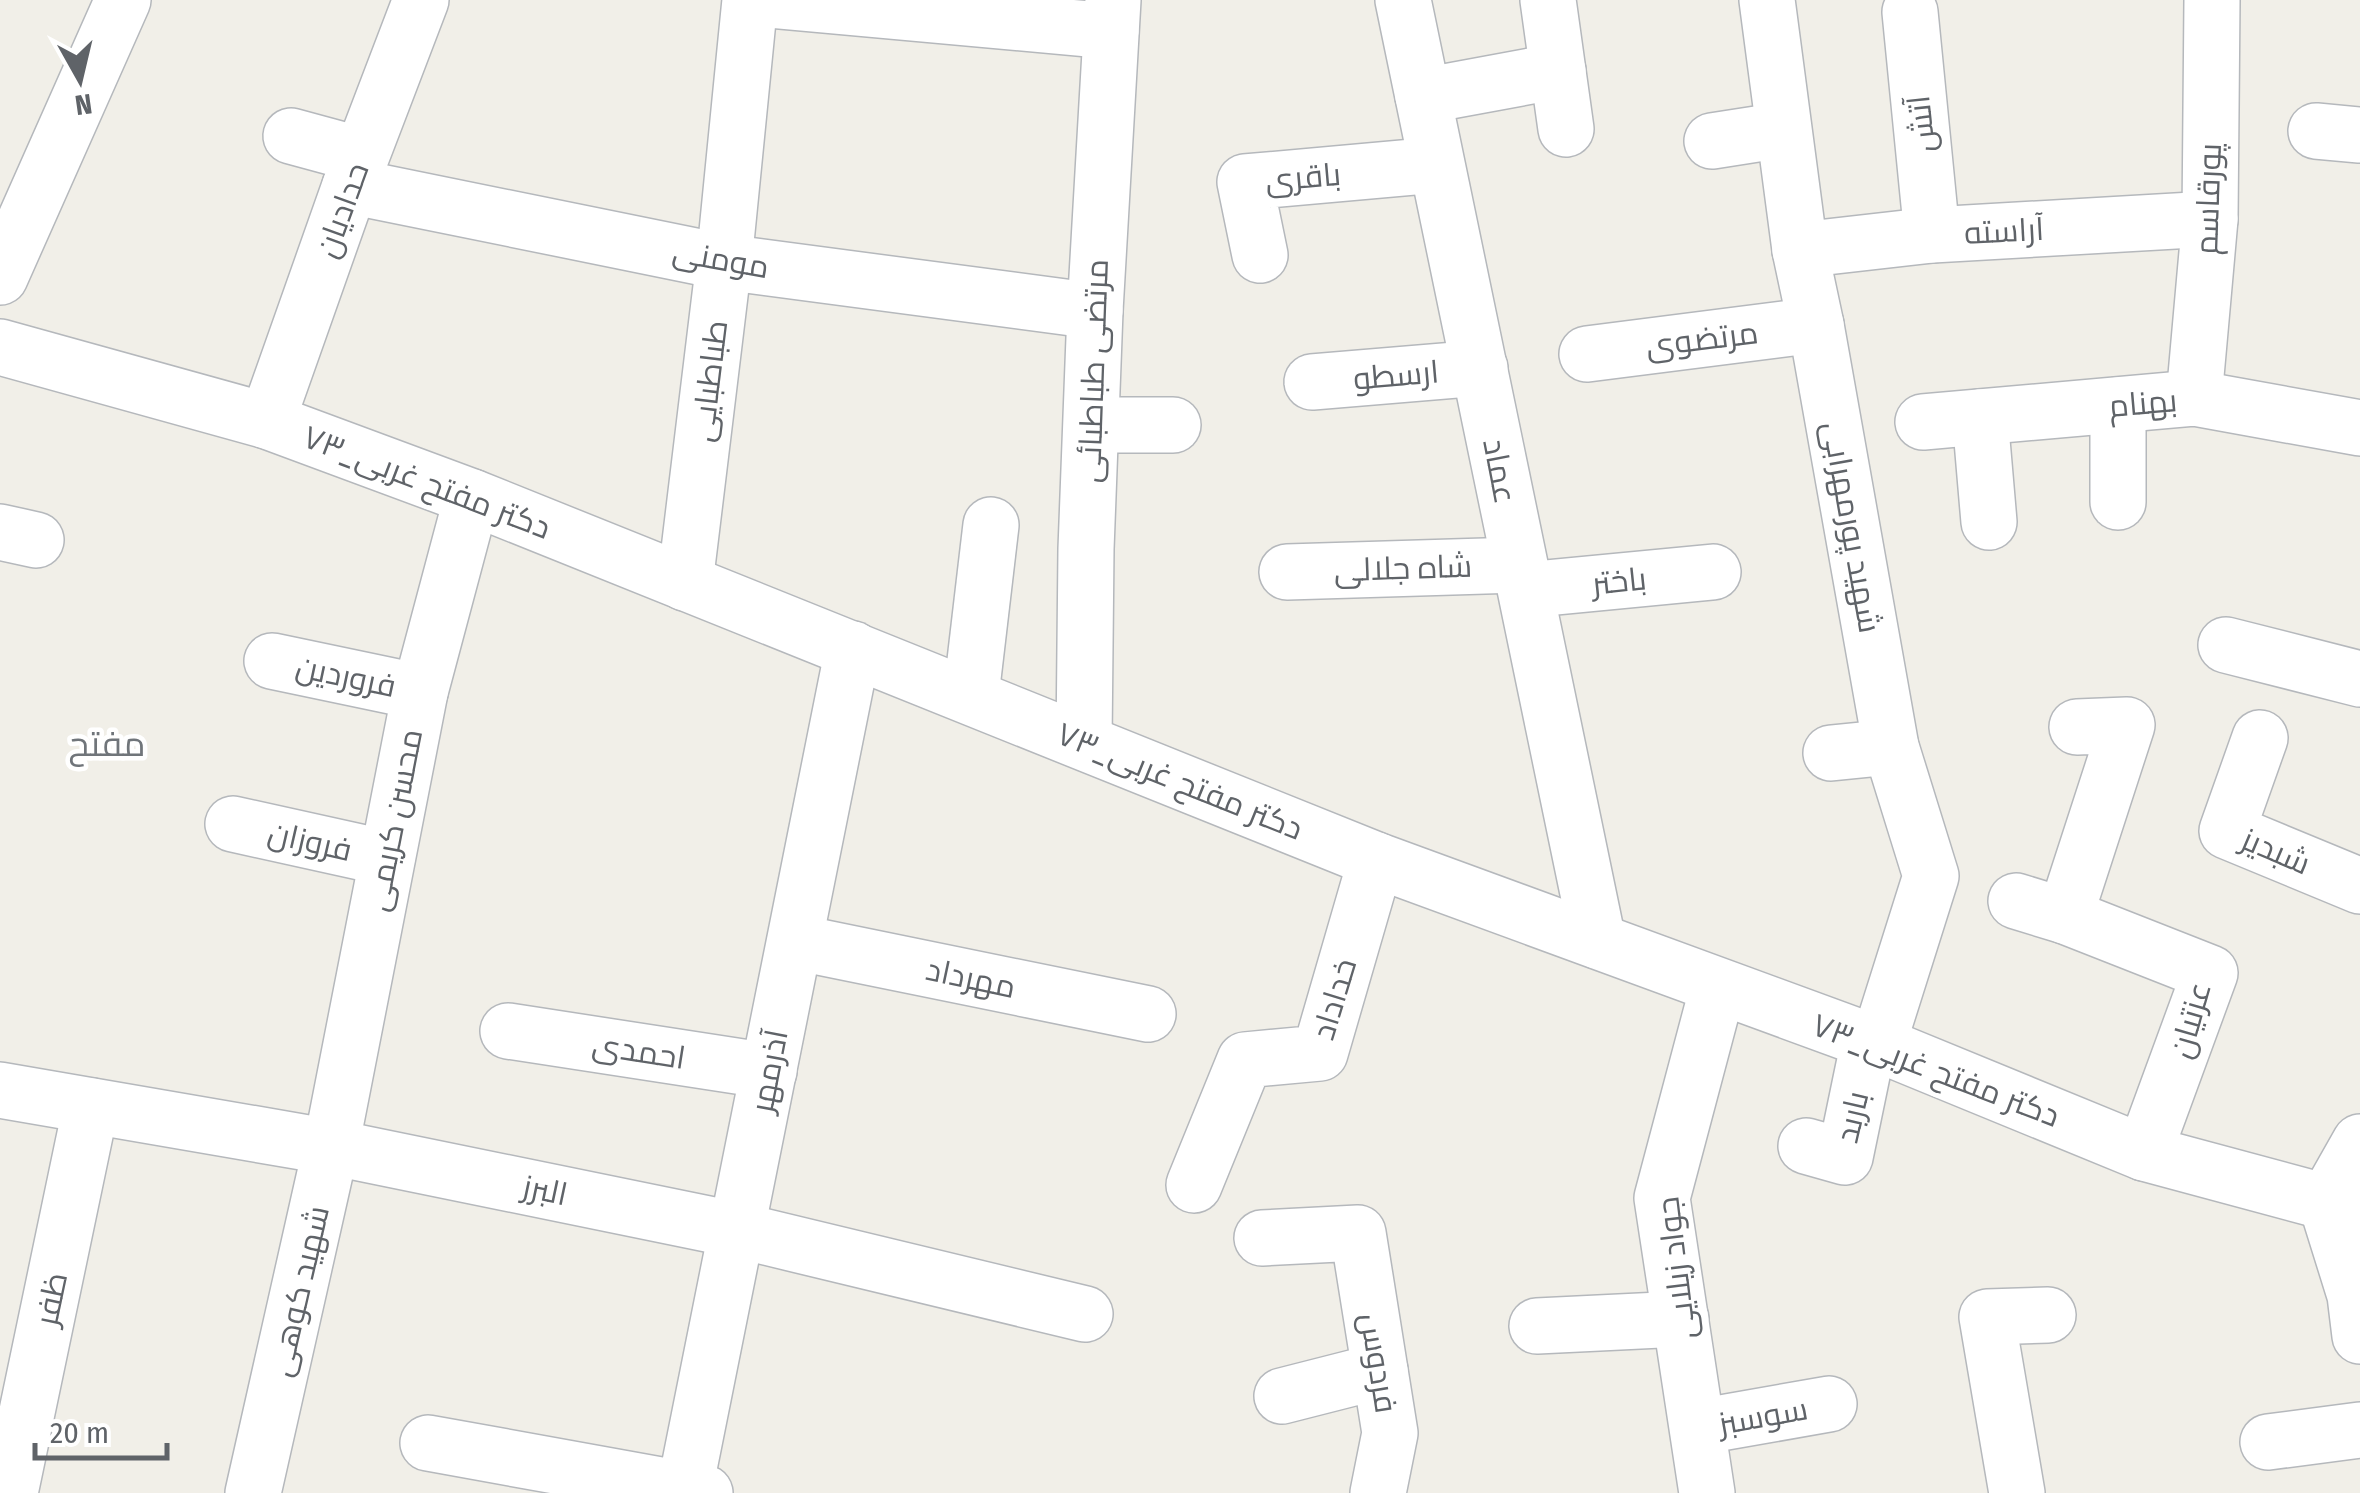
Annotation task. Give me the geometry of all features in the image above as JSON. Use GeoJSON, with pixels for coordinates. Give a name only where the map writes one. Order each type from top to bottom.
{"type":"FeatureCollection","features":[{"type":"Feature","properties":{"kind":"street"},"geometry":{"type":"LineString","coordinates":[[0,278],[123,0]]}},
{"type":"Feature","properties":{"kind":"street","name":"حدادیان"},"geometry":{"type":"LineString","coordinates":[[267,421],[421,0]]}},
{"type":"Feature","properties":{"kind":"street","name":"طباطبایی"},"geometry":{"type":"LineString","coordinates":[[685,584],[724,262],[750,0]]}},
{"type":"Feature","properties":{"kind":"street"},"geometry":{"type":"LineString","coordinates":[[770,0],[1112,16]]}},
{"type":"Feature","properties":{"kind":"street","name":"عماد"},"geometry":{"type":"LineString","coordinates":[[1403,0],[1598,941]]}},
{"type":"Feature","properties":{"kind":"street"},"geometry":{"type":"LineString","coordinates":[[1548,0],[1566,129]]}},
{"type":"Feature","properties":{"kind":"street","name":"شهید پورمهرابی"},"geometry":{"type":"LineString","coordinates":[[1767,0],[1800,250],[1891,747],[1931,876],[1874,1042]]}},
{"type":"Feature","properties":{"kind":"street","name":"پورقاسم"},"geometry":{"type":"LineString","coordinates":[[2194,398],[2210,219],[2212,0]]}},
{"type":"Feature","properties":{"kind":"street","name":"آتش"},"geometry":{"type":"LineString","coordinates":[[1910,12],[1932,236]]}},
{"type":"Feature","properties":{"kind":"street","name":"مرتضی طباطبائی"},"geometry":{"type":"LineString","coordinates":[[1084,742],[1095,312],[1112,16]]}},
{"type":"Feature","properties":{"kind":"street"},"geometry":{"type":"LineString","coordinates":[[1423,96],[1558,71]]}},
{"type":"Feature","properties":{"kind":"street"},"geometry":{"type":"LineString","coordinates":[[1712,141],[1783,130]]}},
{"type":"Feature","properties":{"kind":"street","name":"مومنی"},"geometry":{"type":"LineString","coordinates":[[291,136],[356,171],[724,262],[1095,312]]}},
{"type":"Feature","properties":{"kind":"street","name":"باقری"},"geometry":{"type":"LineString","coordinates":[[1260,256],[1245,182],[1436,165]]}},
{"type":"Feature","properties":{"kind":"street","name":"آراسته"},"geometry":{"type":"LineString","coordinates":[[1800,250],[1932,236],[2210,219]]}},
{"type":"Feature","properties":{"kind":"street","name":"مرتضوی"},"geometry":{"type":"LineString","coordinates":[[1587,354],[1816,325]]}},
{"type":"Feature","properties":{"kind":"street","name":"۷۳_دکتر مفتح غربی"},"geometry":{"type":"LineString","coordinates":[[0,347],[267,421],[472,497],[1376,860],[1874,1042],[2144,1153],[2343,1208]]}},
{"type":"Feature","properties":{"kind":"street","name":"ارسطو"},"geometry":{"type":"LineString","coordinates":[[1312,382],[1480,368]]}},
{"type":"Feature","properties":{"kind":"street","name":"بهنام"},"geometry":{"type":"LineString","coordinates":[[1923,422],[2194,398],[2360,428]]}},
{"type":"Feature","properties":{"kind":"street"},"geometry":{"type":"LineString","coordinates":[[2118,405],[2118,502]]}},
{"type":"Feature","properties":{"kind":"street"},"geometry":{"type":"LineString","coordinates":[[1980,417],[1990,522]]}},
{"type":"Feature","properties":{"kind":"street"},"geometry":{"type":"LineString","coordinates":[[1092,425],[1173,425]]}},
{"type":"Feature","properties":{"kind":"street","name":"محسن کریمی"},"geometry":{"type":"LineString","coordinates":[[332,1146],[420,692],[472,497]]}},
{"type":"Feature","properties":{"kind":"street"},"geometry":{"type":"LineString","coordinates":[[970,695],[992,526]]}},
{"type":"Feature","properties":{"kind":"street","name":"شاه جلالی"},"geometry":{"type":"LineString","coordinates":[[1287,572],[1522,577]]}},
{"type":"Feature","properties":{"kind":"street","name":"باختر"},"geometry":{"type":"LineString","coordinates":[[1522,577],[1712,572]]}},
{"type":"Feature","properties":{"kind":"street"},"geometry":{"type":"LineString","coordinates":[[2226,645],[2360,679]]}},
{"type":"Feature","properties":{"kind":"street","name":"آذرمهر"},"geometry":{"type":"LineString","coordinates":[[692,1491],[737,1230],[853,649]]}},
{"type":"Feature","properties":{"kind":"street","name":"فروردین"},"geometry":{"type":"LineString","coordinates":[[272,661],[420,692]]}},
{"type":"Feature","properties":{"kind":"street","name":"عزتیان"},"geometry":{"type":"LineString","coordinates":[[2077,727],[2127,724],[2040,908],[2210,972],[2144,1153]]}},
{"type":"Feature","properties":{"kind":"street","name":"شبدیز"},"geometry":{"type":"LineString","coordinates":[[2260,738],[2228,831],[2360,886]]}},
{"type":"Feature","properties":{"kind":"street"},"geometry":{"type":"LineString","coordinates":[[1830,753],[1891,747]]}},
{"type":"Feature","properties":{"kind":"street","name":"فروزان"},"geometry":{"type":"LineString","coordinates":[[233,824],[386,858]]}},
{"type":"Feature","properties":{"kind":"street","name":"خداداد"},"geometry":{"type":"LineString","coordinates":[[1194,1186],[1245,1060],[1320,1053],[1376,860]]}},
{"type":"Feature","properties":{"kind":"street","name":"مهرداد"},"geometry":{"type":"LineString","coordinates":[[795,942],[1148,1014]]}},
{"type":"Feature","properties":{"kind":"street","name":"جواد زیلایی"},"geometry":{"type":"LineString","coordinates":[[1706,1493],[1662,1198],[1718,988]]}},
{"type":"Feature","properties":{"kind":"street","name":"احمدی"},"geometry":{"type":"LineString","coordinates":[[508,1031],[769,1071]]}},
{"type":"Feature","properties":{"kind":"street","name":"باربد"},"geometry":{"type":"LineString","coordinates":[[1806,1146],[1844,1157],[1874,1042]]}},
{"type":"Feature","properties":{"kind":"street","name":"البرز"},"geometry":{"type":"LineString","coordinates":[[0,1090],[332,1146],[737,1230],[1084,1314]]}},
{"type":"Feature","properties":{"kind":"street","name":"ظفر"},"geometry":{"type":"LineString","coordinates":[[10,1493],[91,1106]]}},
{"type":"Feature","properties":{"kind":"street"},"geometry":{"type":"LineString","coordinates":[[2360,1142],[2343,1208],[2360,1336]]}},
{"type":"Feature","properties":{"kind":"street","name":"شهید کوهی"},"geometry":{"type":"LineString","coordinates":[[253,1493],[332,1146]]}},
{"type":"Feature","properties":{"kind":"street","name":"فردوس"},"geometry":{"type":"LineString","coordinates":[[1262,1238],[1358,1233],[1390,1432],[1378,1493]]}},
{"type":"Feature","properties":{"kind":"street"},"geometry":{"type":"LineString","coordinates":[[2016,1493],[1987,1317],[2048,1315]]}},
{"type":"Feature","properties":{"kind":"street"},"geometry":{"type":"LineString","coordinates":[[1536,1326],[1681,1320]]}},
{"type":"Feature","properties":{"kind":"street"},"geometry":{"type":"LineString","coordinates":[[1282,1396],[1380,1371]]}},
{"type":"Feature","properties":{"kind":"street","name":"سوسبز"},"geometry":{"type":"LineString","coordinates":[[1698,1427],[1829,1404]]}},
{"type":"Feature","properties":{"kind":"street"},"geometry":{"type":"LineString","coordinates":[[2268,1442],[2360,1430]]}},
{"type":"Feature","properties":{"kind":"street"},"geometry":{"type":"LineString","coordinates":[[428,1443],[692,1491]]}},
{"type":"Feature","properties":{"kind":"district","name":"مفتح"},"geometry":{"type":"Point","coordinates":[107,744]}}]}
